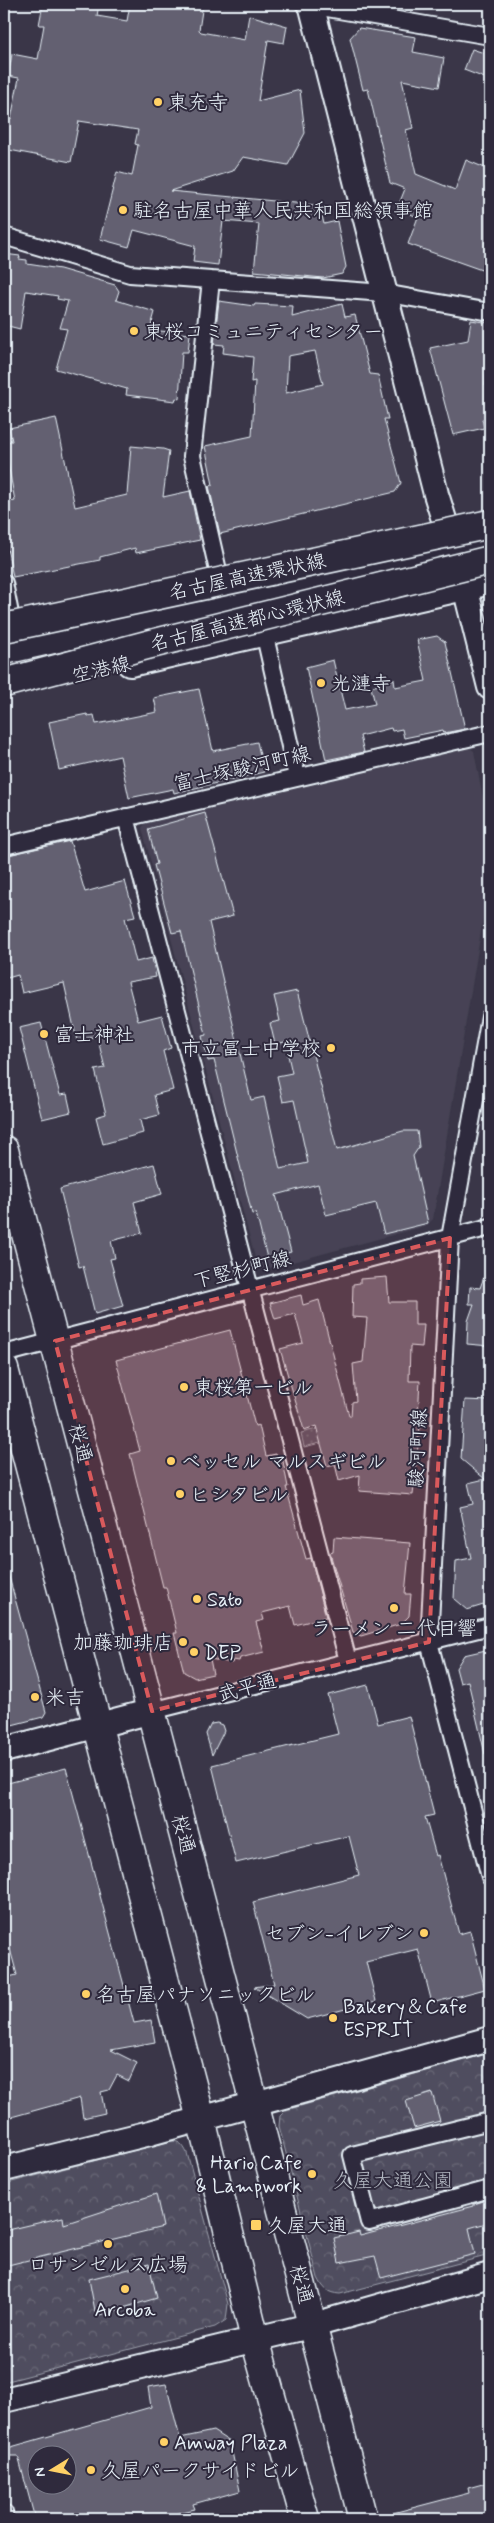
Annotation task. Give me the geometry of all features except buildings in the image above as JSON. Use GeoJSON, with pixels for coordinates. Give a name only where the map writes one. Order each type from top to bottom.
{"type":"FeatureCollection","features":[{"type":"Feature","properties":{"kind":"highway","name":"名古屋高速環状線"},"geometry":{"type":"LineString","coordinates":[[6,622],[490,524]]}},
{"type":"Feature","properties":{"kind":"highway"},"geometry":{"type":"LineString","coordinates":[[4,650],[490,541]]}},
{"type":"Feature","properties":{"kind":"highway","name":"名古屋高速都心環状線"},"geometry":{"type":"LineString","coordinates":[[4,683],[157,642],[490,560]]}},
{"type":"Feature","properties":{"kind":"highway","name":"桜通"},"geometry":{"type":"LineString","coordinates":[[4,1150],[254,2105],[314,2325],[363,2519]]}},
{"type":"Feature","properties":{"kind":"highway"},"geometry":{"type":"LineString","coordinates":[[4,1369],[200,2119],[255,2339],[305,2519]]}},
{"type":"Feature","properties":{"kind":"main road"},"geometry":{"type":"LineString","coordinates":[[6,622],[219,575],[490,511]]}},
{"type":"Feature","properties":{"kind":"main road","name":"空港線"},"geometry":{"type":"LineString","coordinates":[[4,691],[490,581]]}},
{"type":"Feature","properties":{"kind":"street"},"geometry":{"type":"LineString","coordinates":[[490,36],[308,4],[444,523],[465,587],[490,687]]}},
{"type":"Feature","properties":{"kind":"street"},"geometry":{"type":"LineString","coordinates":[[4,236],[130,274],[384,293],[490,312]]}},
{"type":"Feature","properties":{"kind":"street"},"geometry":{"type":"LineString","coordinates":[[211,280],[192,456],[219,575]]}},
{"type":"Feature","properties":{"kind":"street"},"geometry":{"type":"LineString","coordinates":[[4,583],[6,622]]}},
{"type":"Feature","properties":{"kind":"street"},"geometry":{"type":"LineString","coordinates":[[264,632],[297,777]]}},
{"type":"Feature","properties":{"kind":"street","name":"富士塚駿河町線"},"geometry":{"type":"LineString","coordinates":[[4,846],[490,733]]}},
{"type":"Feature","properties":{"kind":"street"},"geometry":{"type":"LineString","coordinates":[[126,817],[248,1290],[348,1661]]}},
{"type":"Feature","properties":{"kind":"street","name":"駿河町線"},"geometry":{"type":"LineString","coordinates":[[490,1017],[450,1238],[428,1642],[490,1877]]}},
{"type":"Feature","properties":{"kind":"street","name":"下竪杉町線"},"geometry":{"type":"LineString","coordinates":[[4,1354],[490,1227]]}},
{"type":"Feature","properties":{"kind":"street","name":"武平通"},"geometry":{"type":"LineString","coordinates":[[4,1750],[490,1626]]}},
{"type":"Feature","properties":{"kind":"street"},"geometry":{"type":"LineString","coordinates":[[4,2169],[254,2105],[490,2039]]}},
{"type":"Feature","properties":{"kind":"street"},"geometry":{"type":"LineString","coordinates":[[490,2121],[352,2155],[368,2222],[490,2189]]}},
{"type":"Feature","properties":{"kind":"street"},"geometry":{"type":"LineString","coordinates":[[4,2400],[314,2325],[490,2275]]}},
{"type":"Feature","properties":{"kind":"street"},"geometry":{"type":"LineString","coordinates":[[4,2513],[5,2519]]}},
{"type":"Feature","properties":{"kind":"highlighted area"},"geometry":{"type":"Polygon","coordinates":[[[450,1238],[429,1642],[152,1711],[55,1341],[450,1238]]]}},
{"type":"Feature","properties":{"kind":"shaded area","name":"市立冨士中学校"},"geometry":{"type":"Polygon","coordinates":[[[466,745],[474,751],[489,830],[490,877],[433,1219],[426,1226],[263,1270],[257,1265],[142,828],[149,818],[466,745]]]}},
{"type":"Feature","properties":{"kind":"green space"},"geometry":{"type":"Polygon","coordinates":[[[349,1421],[353,1435],[304,1447],[301,1433],[349,1421]]]}},
{"type":"Feature","properties":{"kind":"green space","name":"久屋大通公園"},"geometry":{"type":"Polygon","coordinates":[[[490,2053],[490,2255],[340,2294],[326,2290],[318,2278],[279,2126],[280,2116],[286,2110],[490,2053]]]}},
{"type":"Feature","properties":{"kind":"green space","name":"ロサンゼルス広場"},"geometry":{"type":"Polygon","coordinates":[[[171,2141],[181,2144],[187,2153],[228,2304],[226,2320],[215,2327],[4,2382],[4,2184],[171,2141]]]}},
{"type":"Feature","properties":{"kind":"place","name":"東充寺"},"geometry":{"type":"Point","coordinates":[158,102]}},
{"type":"Feature","properties":{"kind":"place","name":"駐名古屋中華人民共和国総領事館"},"geometry":{"type":"Point","coordinates":[123,210]}},
{"type":"Feature","properties":{"kind":"place","name":"東桜コミュニティセンター"},"geometry":{"type":"Point","coordinates":[134,331]}},
{"type":"Feature","properties":{"kind":"place","name":"光漣寺"},"geometry":{"type":"Point","coordinates":[321,683]}},
{"type":"Feature","properties":{"kind":"place","name":"富士神社"},"geometry":{"type":"Point","coordinates":[44,1034]}},
{"type":"Feature","properties":{"kind":"place","name":"市立冨士中学校"},"geometry":{"type":"Point","coordinates":[331,1048]}},
{"type":"Feature","properties":{"kind":"place","name":"東桜第一ビル"},"geometry":{"type":"Point","coordinates":[184,1387]}},
{"type":"Feature","properties":{"kind":"place","name":"ベッセル マルスギビル"},"geometry":{"type":"Point","coordinates":[171,1461]}},
{"type":"Feature","properties":{"kind":"place","name":"ヒシタビル"},"geometry":{"type":"Point","coordinates":[180,1494]}},
{"type":"Feature","properties":{"kind":"place","name":"Sato"},"geometry":{"type":"Point","coordinates":[197,1599]}},
{"type":"Feature","properties":{"kind":"place","name":"ラーメン 二代目響"},"geometry":{"type":"Point","coordinates":[394,1608]}},
{"type":"Feature","properties":{"kind":"place","name":"加藤珈琲店"},"geometry":{"type":"Point","coordinates":[183,1642]}},
{"type":"Feature","properties":{"kind":"place","name":"DEP"},"geometry":{"type":"Point","coordinates":[194,1652]}},
{"type":"Feature","properties":{"kind":"place","name":"米吉"},"geometry":{"type":"Point","coordinates":[35,1697]}},
{"type":"Feature","properties":{"kind":"place","name":"セブン-イレブン"},"geometry":{"type":"Point","coordinates":[424,1933]}},
{"type":"Feature","properties":{"kind":"place","name":"名古屋パナソニックビル"},"geometry":{"type":"Point","coordinates":[86,1994]}},
{"type":"Feature","properties":{"kind":"place","name":"Bakery＆Cafe ESPRIT"},"geometry":{"type":"Point","coordinates":[333,2018]}},
{"type":"Feature","properties":{"kind":"place","name":"Hario Cafe & Lampwork"},"geometry":{"type":"Point","coordinates":[312,2174]}},
{"type":"Feature","properties":{"kind":"place","name":"久屋大通"},"geometry":{"type":"Point","coordinates":[256,2225]}},
{"type":"Feature","properties":{"kind":"place","name":"ロサンゼルス広場"},"geometry":{"type":"Point","coordinates":[108,2244]}},
{"type":"Feature","properties":{"kind":"place","name":"Arcoba"},"geometry":{"type":"Point","coordinates":[125,2289]}},
{"type":"Feature","properties":{"kind":"place","name":"Amway Plaza"},"geometry":{"type":"Point","coordinates":[164,2442]}},
{"type":"Feature","properties":{"kind":"place","name":"久屋パークサイドビル"},"geometry":{"type":"Point","coordinates":[91,2470]}}]}
